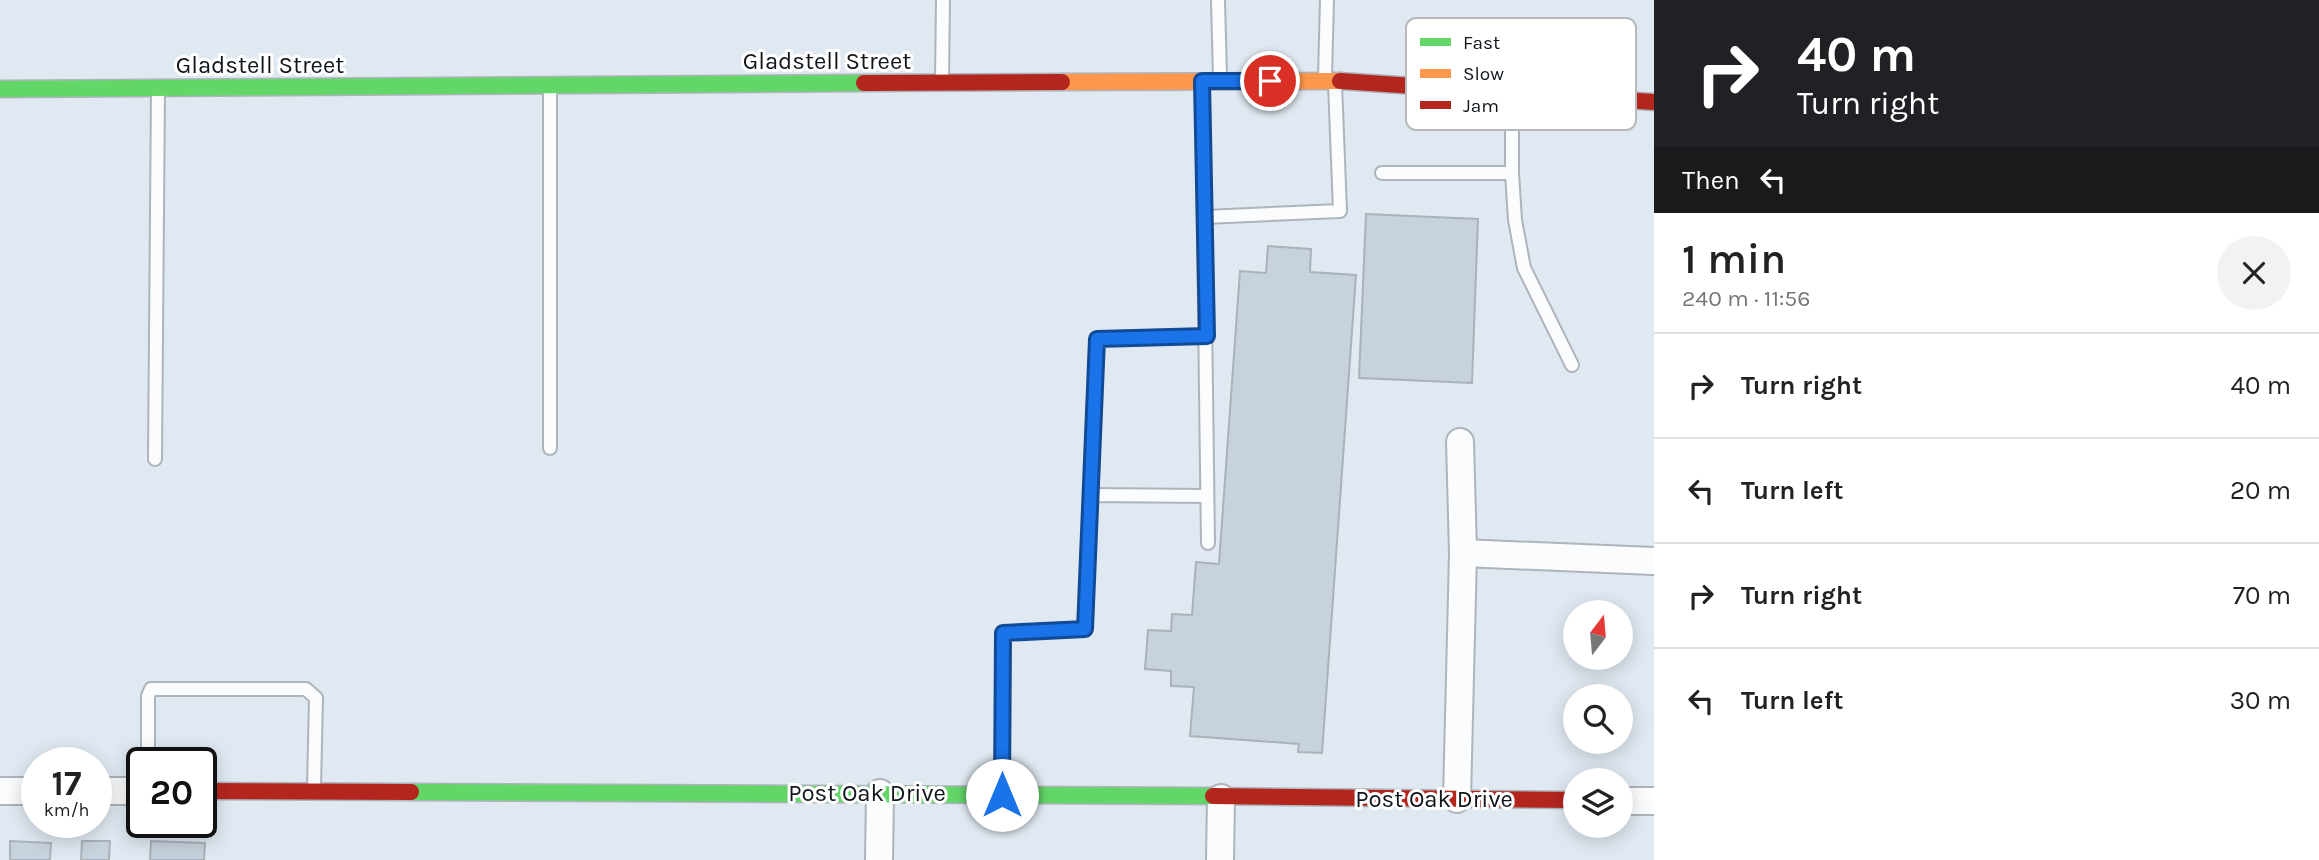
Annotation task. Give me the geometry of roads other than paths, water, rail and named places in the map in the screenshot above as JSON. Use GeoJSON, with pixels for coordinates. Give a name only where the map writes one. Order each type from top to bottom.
{"type":"FeatureCollection","features":[{"type":"Feature","properties":{"kind":"street","name":"Gladstell Street"},"geometry":{"type":"LineString","coordinates":[[0,89],[1202,81],[1330,81],[1406,86]]}},
{"type":"Feature","properties":{"kind":"street","name":"Gladstell Street"},"geometry":{"type":"LineString","coordinates":[[1636,101],[1654,102]]}},
{"type":"Feature","properties":{"kind":"street"},"geometry":{"type":"LineString","coordinates":[[1457,799],[1463,553],[1460,442]]}},
{"type":"Feature","properties":{"kind":"street"},"geometry":{"type":"LineString","coordinates":[[1654,548],[1654,568]]}},
{"type":"Feature","properties":{"kind":"street"},"geometry":{"type":"LineString","coordinates":[[1463,553],[1653,561]]}},
{"type":"Feature","properties":{"kind":"street"},"geometry":{"type":"LineString","coordinates":[[0,791],[21,791]]}},
{"type":"Feature","properties":{"kind":"street","name":"Post Oak Drive"},"geometry":{"type":"LineString","coordinates":[[217,791],[880,793],[1563,800]]}},
{"type":"Feature","properties":{"kind":"street"},"geometry":{"type":"LineString","coordinates":[[879,860],[880,793]]}},
{"type":"Feature","properties":{"kind":"street"},"geometry":{"type":"LineString","coordinates":[[1220,798],[1220,860]]}},
{"type":"Feature","properties":{"kind":"street"},"geometry":{"type":"LineString","coordinates":[[1633,801],[1654,801]]}},
{"type":"Feature","properties":{"kind":"lane"},"geometry":{"type":"LineString","coordinates":[[942,83],[943,0]]}},
{"type":"Feature","properties":{"kind":"lane"},"geometry":{"type":"LineString","coordinates":[[1218,0],[1220,81]]}},
{"type":"Feature","properties":{"kind":"lane"},"geometry":{"type":"LineString","coordinates":[[1205,217],[1340,211],[1326,0]]}},
{"type":"Feature","properties":{"kind":"lane"},"geometry":{"type":"LineString","coordinates":[[1202,81],[1208,543]]}},
{"type":"Feature","properties":{"kind":"lane"},"geometry":{"type":"LineString","coordinates":[[550,86],[550,448]]}},
{"type":"Feature","properties":{"kind":"lane"},"geometry":{"type":"LineString","coordinates":[[155,459],[158,89]]}},
{"type":"Feature","properties":{"kind":"lane"},"geometry":{"type":"LineString","coordinates":[[1512,130],[1515,220],[1524,268],[1572,365]]}},
{"type":"Feature","properties":{"kind":"lane"},"geometry":{"type":"LineString","coordinates":[[1382,173],[1512,173]]}},
{"type":"Feature","properties":{"kind":"lane"},"geometry":{"type":"LineString","coordinates":[[1002,795],[1003,633],[1085,629],[1097,339],[1207,336]]}},
{"type":"Feature","properties":{"kind":"lane"},"geometry":{"type":"LineString","coordinates":[[1091,495],[1207,496]]}},
{"type":"Feature","properties":{"kind":"lane"},"geometry":{"type":"LineString","coordinates":[[148,747],[148,696],[151,689],[306,690],[316,698],[314,792]]}}]}
